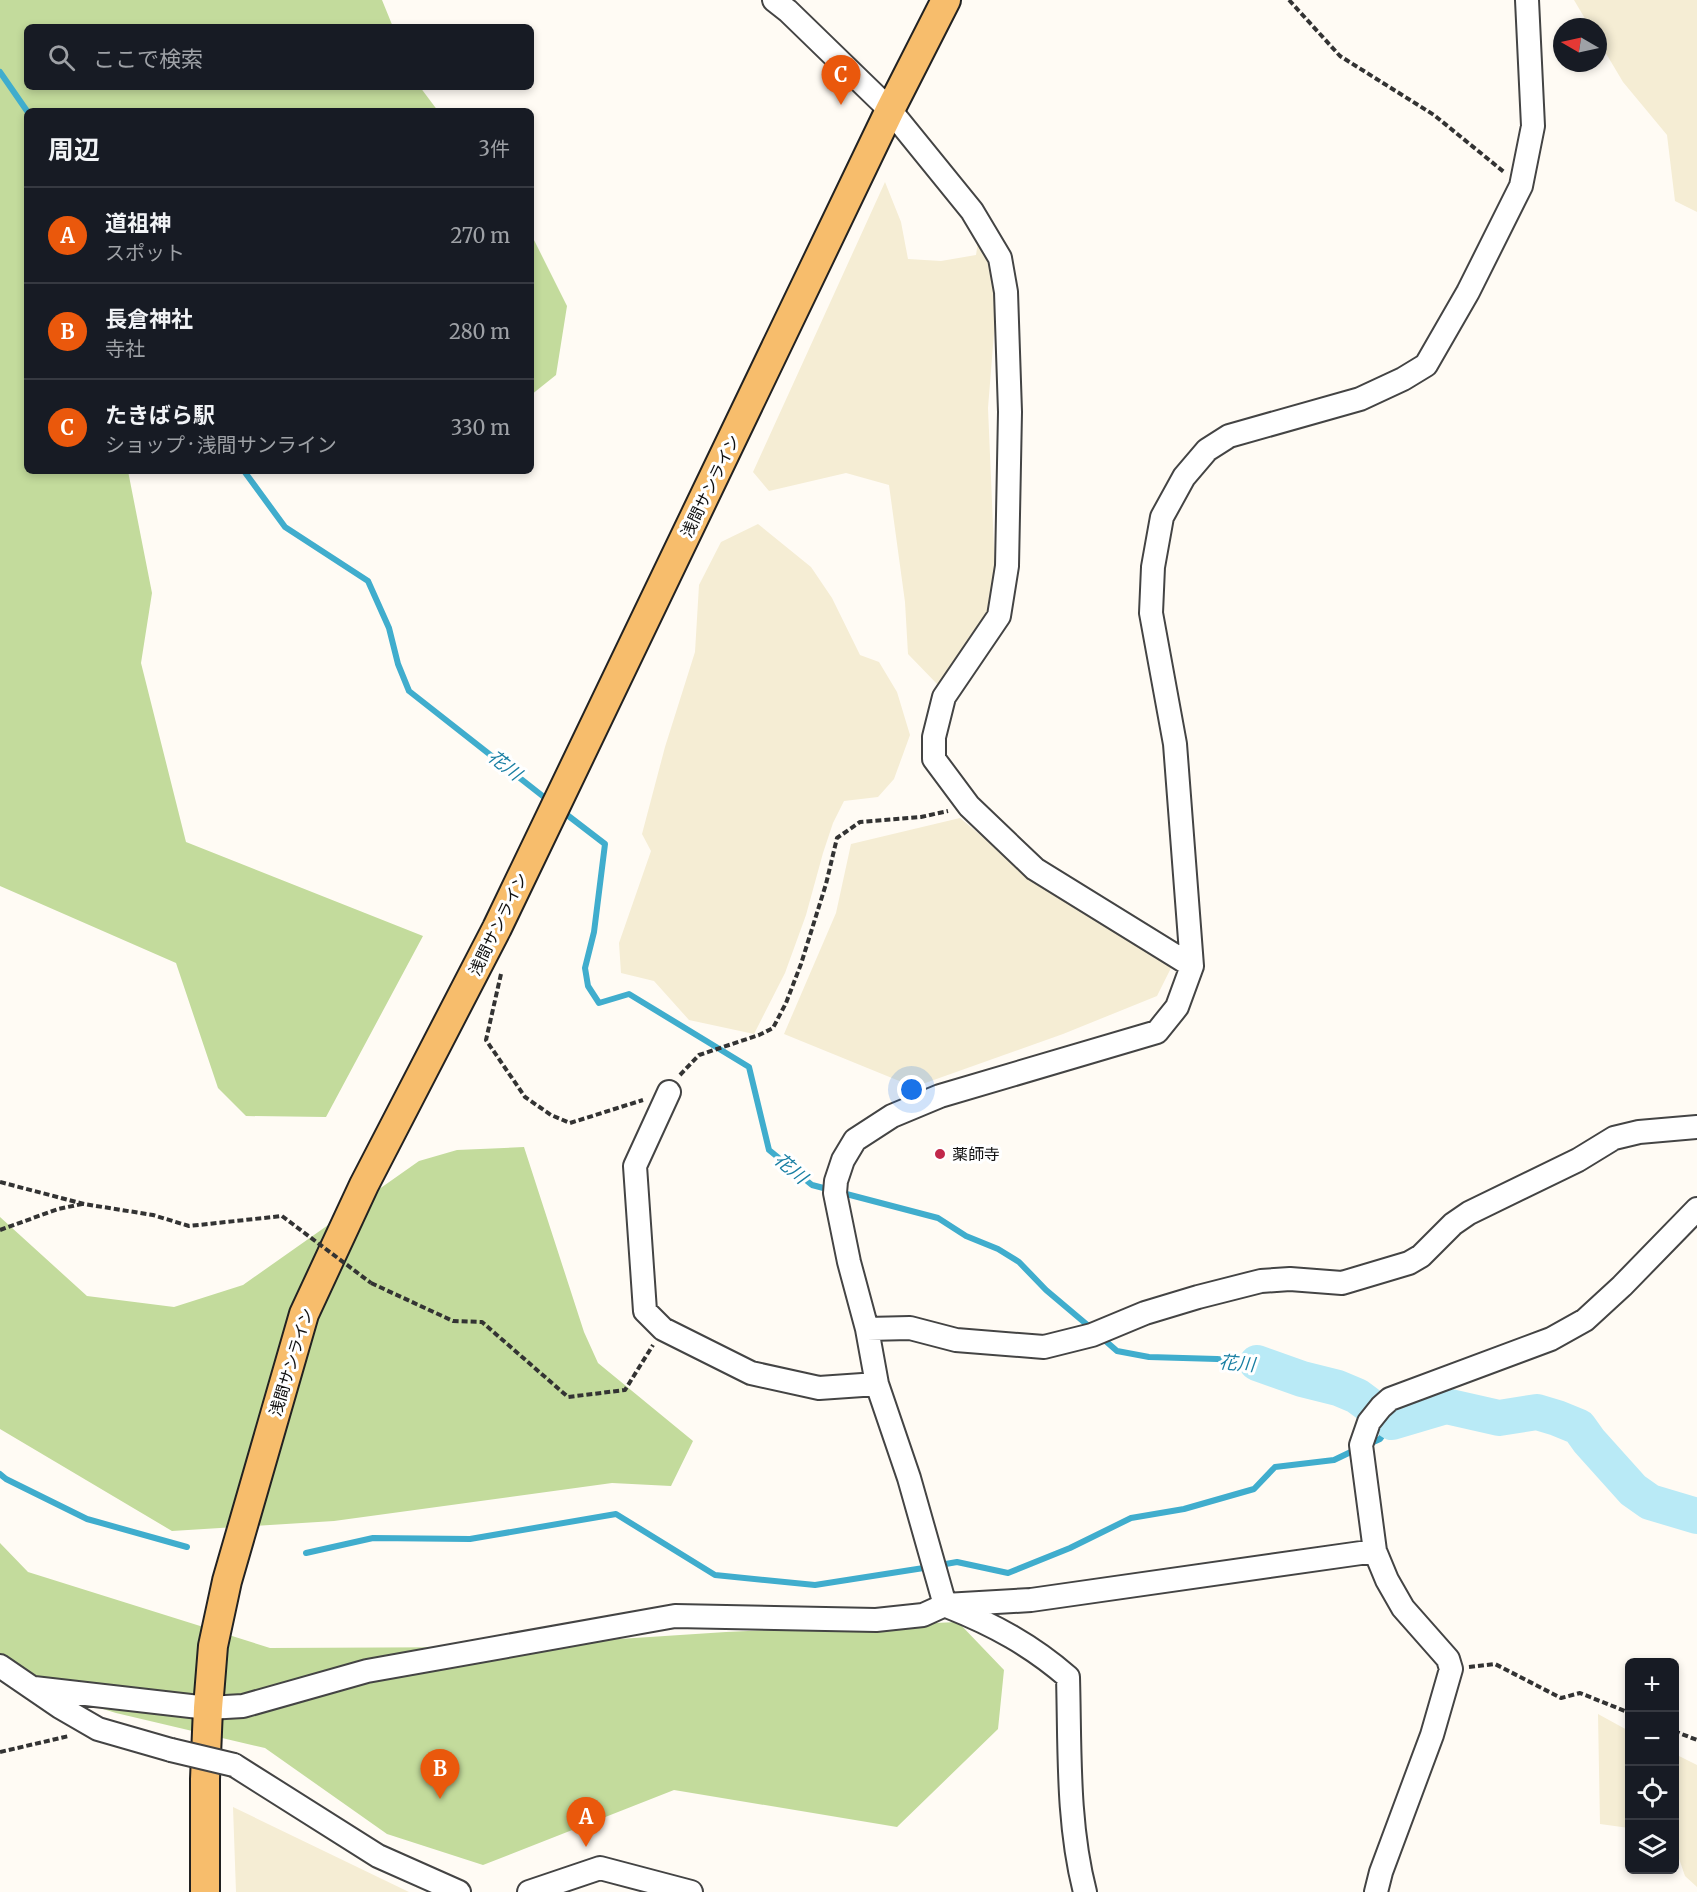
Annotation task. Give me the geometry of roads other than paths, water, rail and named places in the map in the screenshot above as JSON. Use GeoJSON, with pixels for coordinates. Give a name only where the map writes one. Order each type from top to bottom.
{"type":"FeatureCollection","features":[{"type":"Feature","properties":{"kind":"main road","name":"浅間サンライン"},"geometry":{"type":"LineString","coordinates":[[205,1892],[205,1779],[213,1646],[226,1581],[304,1314],[364,1185],[497,928],[890,110],[946,0]]}},
{"type":"Feature","properties":{"kind":"street"},"geometry":{"type":"LineString","coordinates":[[774,0],[890,110],[972,211],[1000,258],[1006,292],[1010,412],[1007,566],[999,616],[944,697],[934,737],[934,759],[969,806],[1035,869],[1192,966]]}},
{"type":"Feature","properties":{"kind":"street"},"geometry":{"type":"LineString","coordinates":[[945,1605],[909,1478],[877,1383],[867,1329],[849,1262],[835,1193],[836,1181],[843,1160],[855,1140],[892,1116],[940,1096],[1157,1032],[1177,1007],[1192,966],[1175,744],[1151,613],[1153,567],[1162,517],[1184,477],[1207,450],[1228,436],[1360,399],[1403,379],[1426,365],[1468,292],[1521,186],[1533,126],[1527,0]]}},
{"type":"Feature","properties":{"kind":"street"},"geometry":{"type":"LineString","coordinates":[[669,1092],[635,1166],[645,1311],[663,1329],[752,1373],[819,1388],[877,1383]]}},
{"type":"Feature","properties":{"kind":"street"},"geometry":{"type":"LineString","coordinates":[[867,1329],[910,1328],[956,1340],[1044,1347],[1092,1335],[1145,1313],[1261,1281],[1290,1279],[1342,1283],[1409,1263],[1421,1256],[1453,1224],[1469,1213],[1578,1160],[1614,1138],[1639,1132],[1697,1126]]}},
{"type":"Feature","properties":{"kind":"street"},"geometry":{"type":"LineString","coordinates":[[1376,1892],[1381,1872],[1432,1735],[1451,1669],[1448,1659],[1403,1608],[1374,1551],[1361,1445],[1369,1422],[1380,1407],[1390,1399],[1551,1339],[1585,1320],[1622,1286],[1697,1209]]}},
{"type":"Feature","properties":{"kind":"street"},"geometry":{"type":"LineString","coordinates":[[34,1688],[208,1708],[243,1706],[367,1671],[675,1616],[876,1620],[923,1615],[945,1605],[1031,1600],[1374,1551]]}},
{"type":"Feature","properties":{"kind":"street"},"geometry":{"type":"LineString","coordinates":[[945,1605],[989,1624],[1043,1655],[1068,1677],[1072,1800],[1080,1871],[1085,1892]]}},
{"type":"Feature","properties":{"kind":"street"},"geometry":{"type":"LineString","coordinates":[[0,1666],[60,1707],[98,1729],[234,1765],[378,1856],[434,1883],[459,1892]]}},
{"type":"Feature","properties":{"kind":"street"},"geometry":{"type":"LineString","coordinates":[[530,1892],[600,1868],[691,1892]]}},
{"type":"Feature","properties":{"kind":"waterway","name":"花川"},"geometry":{"type":"LineString","coordinates":[[0,72],[25,108]]}},
{"type":"Feature","properties":{"kind":"waterway","name":"花川"},"geometry":{"type":"LineString","coordinates":[[246,474],[285,527],[368,581],[389,628],[398,664],[409,691],[549,801]]}},
{"type":"Feature","properties":{"kind":"waterway","name":"花川"},"geometry":{"type":"LineString","coordinates":[[562,811],[605,844],[594,932],[585,968],[588,986],[599,1003],[629,994],[749,1067],[769,1150],[812,1185],[938,1218],[966,1236],[998,1249],[1019,1262],[1046,1290],[1091,1328]]}},
{"type":"Feature","properties":{"kind":"waterway","name":"花川"},"geometry":{"type":"LineString","coordinates":[[1101,1337],[1117,1351],[1149,1357],[1257,1363]]}},
{"type":"Feature","properties":{"kind":"waterway","name":"花川"},"geometry":{"type":"LineString","coordinates":[[1257,1363],[1357,1396],[1392,1422],[1446,1406],[1499,1418],[1537,1412],[1557,1418],[1579,1427],[1633,1490],[1650,1502],[1697,1516]]}},
{"type":"Feature","properties":{"kind":"waterway"},"geometry":{"type":"LineString","coordinates":[[1369,1444],[1380,1439],[1392,1422]]}},
{"type":"Feature","properties":{"kind":"waterway"},"geometry":{"type":"LineString","coordinates":[[940,1565],[957,1562],[1008,1573],[1070,1548],[1131,1518],[1184,1509],[1254,1489],[1275,1467],[1334,1460],[1357,1449]]}},
{"type":"Feature","properties":{"kind":"waterway"},"geometry":{"type":"LineString","coordinates":[[0,1474],[87,1519],[187,1547]]}},
{"type":"Feature","properties":{"kind":"waterway"},"geometry":{"type":"LineString","coordinates":[[306,1553],[373,1538],[470,1539],[616,1514],[715,1575],[815,1585],[930,1567]]}},
{"type":"Feature","properties":{"kind":"place","name":"たきばら駅"},"geometry":{"type":"Point","coordinates":[841,105]}},
{"type":"Feature","properties":{"kind":"place","name":"薬師寺"},"geometry":{"type":"Point","coordinates":[940,1154]}},
{"type":"Feature","properties":{"kind":"place","name":"長倉神社"},"geometry":{"type":"Point","coordinates":[440,1799]}},
{"type":"Feature","properties":{"kind":"place","name":"道祖神"},"geometry":{"type":"Point","coordinates":[586,1847]}}]}
